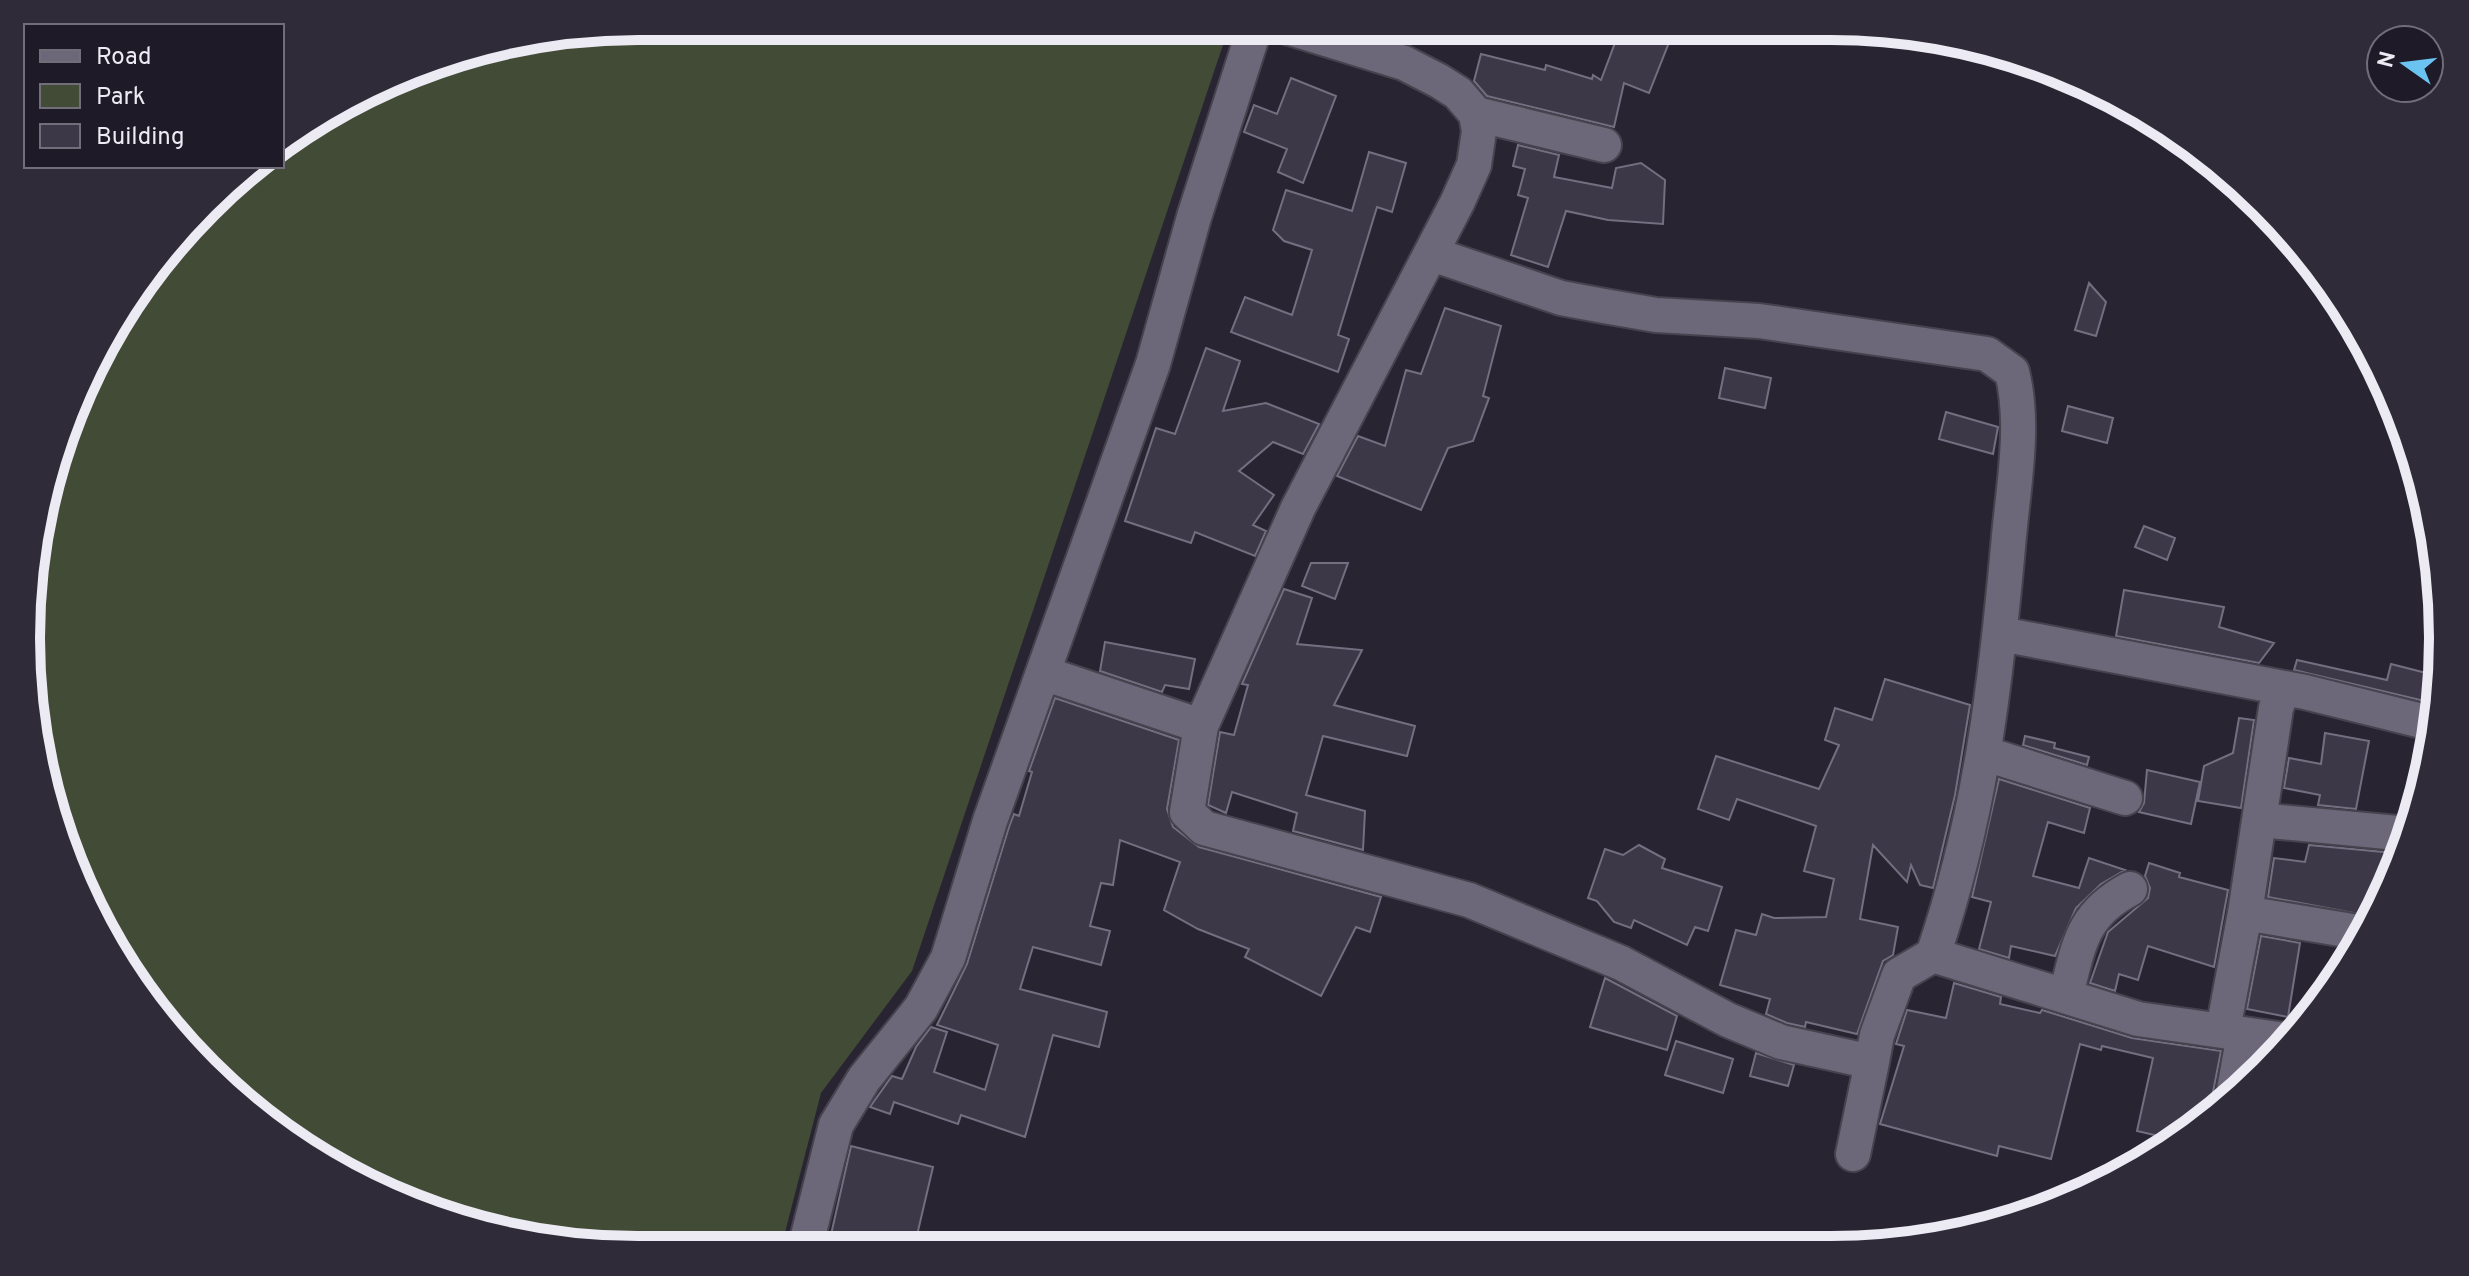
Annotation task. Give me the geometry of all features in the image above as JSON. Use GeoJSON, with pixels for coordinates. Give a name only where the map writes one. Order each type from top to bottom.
{"type":"FeatureCollection","features":[{"type":"Feature","properties":{"kind":"street"},"geometry":{"type":"LineString","coordinates":[[808,1236],[836,1125],[864,1079],[921,1008],[948,958],[990,821],[1153,364],[1194,217],[1251,40]]}},
{"type":"Feature","properties":{"kind":"street"},"geometry":{"type":"LineString","coordinates":[[1329,40],[1404,63],[1458,93],[1476,114],[1479,131],[1474,165],[1432,254],[1298,508],[1201,726],[1187,812],[1193,822],[1204,828],[1469,900],[1621,963],[1728,1020],[1781,1042],[1872,1062]]}},
{"type":"Feature","properties":{"kind":"street"},"geometry":{"type":"LineString","coordinates":[[1476,114],[1604,145]]}},
{"type":"Feature","properties":{"kind":"street"},"geometry":{"type":"LineString","coordinates":[[1432,254],[1561,298],[1656,315],[1759,321],[1987,354],[2001,361],[2012,372],[2018,410],[2001,634],[1986,754],[1955,889],[1933,955],[1899,975],[1881,1021],[1853,1154]]}},
{"type":"Feature","properties":{"kind":"street"},"geometry":{"type":"LineString","coordinates":[[2001,634],[2288,689],[2423,721]]}},
{"type":"Feature","properties":{"kind":"street"},"geometry":{"type":"LineString","coordinates":[[1043,673],[1201,726]]}},
{"type":"Feature","properties":{"kind":"street"},"geometry":{"type":"LineString","coordinates":[[2233,1081],[2233,1032],[2245,913],[2276,708],[2281,694],[2288,689]]}},
{"type":"Feature","properties":{"kind":"street"},"geometry":{"type":"LineString","coordinates":[[1986,754],[2125,798]]}},
{"type":"Feature","properties":{"kind":"street"},"geometry":{"type":"LineString","coordinates":[[2259,820],[2396,833]]}},
{"type":"Feature","properties":{"kind":"street"},"geometry":{"type":"LineString","coordinates":[[2066,995],[2080,940],[2091,917],[2110,900],[2130,889]]}},
{"type":"Feature","properties":{"kind":"street"},"geometry":{"type":"LineString","coordinates":[[2245,913],[2352,931]]}},
{"type":"Feature","properties":{"kind":"street"},"geometry":{"type":"LineString","coordinates":[[1933,955],[2138,1019],[2275,1038]]}},
{"type":"Feature","properties":{"kind":"green space"},"geometry":{"type":"Polygon","coordinates":[[[1225,40],[912,971],[821,1093],[784,1236],[638,1236],[599,1235],[521,1225],[446,1204],[339,1156],[244,1088],[188,1032],[120,937],[86,867],[60,793],[51,755],[41,677],[41,599],[51,521],[60,483],[86,409],[120,339],[141,306],[188,244],[244,188],[269,168],[284,168],[284,157],[339,120],[409,86],[483,60],[521,51],[599,41],[1225,40]]]}},
{"type":"Feature","properties":{"kind":"building"},"geometry":{"type":"Polygon","coordinates":[[[1616,40],[1663,40],[1668,45],[1649,93],[1624,83],[1614,127],[1487,96],[1474,81],[1481,54],[1545,70],[1546,65],[1592,79],[1593,75],[1601,80],[1616,40]]]}},
{"type":"Feature","properties":{"kind":"building"},"geometry":{"type":"Polygon","coordinates":[[[1291,78],[1336,96],[1303,183],[1278,172],[1287,149],[1244,132],[1254,105],[1277,114],[1291,78]]]}},
{"type":"Feature","properties":{"kind":"building"},"geometry":{"type":"Polygon","coordinates":[[[1518,145],[1559,155],[1554,177],[1612,188],[1616,168],[1641,163],[1665,180],[1663,224],[1608,220],[1566,211],[1548,267],[1511,255],[1528,198],[1518,195],[1525,169],[1513,166],[1518,145]]]}},
{"type":"Feature","properties":{"kind":"building"},"geometry":{"type":"Polygon","coordinates":[[[1369,152],[1406,163],[1392,212],[1377,207],[1338,335],[1349,339],[1338,372],[1231,332],[1245,297],[1292,315],[1312,250],[1284,241],[1273,230],[1286,190],[1352,211],[1369,152]]]}},
{"type":"Feature","properties":{"kind":"building"},"geometry":{"type":"Polygon","coordinates":[[[2089,283],[2106,302],[2096,336],[2075,330],[2089,283]]]}},
{"type":"Feature","properties":{"kind":"building"},"geometry":{"type":"Polygon","coordinates":[[[1445,308],[1501,326],[1483,396],[1489,398],[1473,441],[1448,448],[1421,510],[1337,476],[1358,436],[1385,446],[1406,370],[1421,374],[1445,308]]]}},
{"type":"Feature","properties":{"kind":"building"},"geometry":{"type":"Polygon","coordinates":[[[1206,348],[1240,361],[1223,411],[1266,403],[1319,424],[1303,454],[1273,442],[1239,471],[1274,495],[1253,525],[1266,531],[1255,556],[1195,532],[1191,543],[1125,521],[1156,428],[1175,434],[1206,348]]]}},
{"type":"Feature","properties":{"kind":"building"},"geometry":{"type":"Polygon","coordinates":[[[1725,368],[1771,378],[1765,408],[1719,398],[1725,368]]]}},
{"type":"Feature","properties":{"kind":"building"},"geometry":{"type":"Polygon","coordinates":[[[2068,406],[2113,418],[2107,443],[2062,431],[2068,406]]]}},
{"type":"Feature","properties":{"kind":"building"},"geometry":{"type":"Polygon","coordinates":[[[1946,412],[1998,427],[1993,454],[1939,439],[1946,412]]]}},
{"type":"Feature","properties":{"kind":"building"},"geometry":{"type":"Polygon","coordinates":[[[2144,526],[2175,538],[2167,560],[2135,547],[2144,526]]]}},
{"type":"Feature","properties":{"kind":"building"},"geometry":{"type":"Polygon","coordinates":[[[1311,563],[1348,563],[1335,599],[1302,586],[1311,563]]]}},
{"type":"Feature","properties":{"kind":"building"},"geometry":{"type":"Polygon","coordinates":[[[1284,589],[1312,598],[1297,644],[1362,650],[1334,705],[1415,726],[1407,756],[1323,736],[1306,795],[1365,811],[1363,850],[1293,831],[1297,813],[1232,792],[1226,813],[1208,805],[1220,732],[1234,735],[1248,685],[1242,684],[1284,589]]]}},
{"type":"Feature","properties":{"kind":"building"},"geometry":{"type":"Polygon","coordinates":[[[2124,590],[2224,607],[2219,627],[2274,643],[2259,663],[2116,636],[2124,590]]]}},
{"type":"Feature","properties":{"kind":"building"},"geometry":{"type":"Polygon","coordinates":[[[1105,642],[1195,659],[1189,689],[1165,685],[1162,692],[1100,671],[1105,642]]]}},
{"type":"Feature","properties":{"kind":"building"},"geometry":{"type":"Polygon","coordinates":[[[2297,660],[2387,680],[2391,664],[2428,673],[2426,701],[2294,670],[2297,660]]]}},
{"type":"Feature","properties":{"kind":"building"},"geometry":{"type":"Polygon","coordinates":[[[1885,679],[1970,705],[1955,795],[1933,888],[1920,885],[1911,865],[1907,882],[1873,845],[1860,919],[1898,927],[1893,955],[1883,961],[1857,1034],[1806,1022],[1805,1027],[1787,1023],[1766,1014],[1770,999],[1720,985],[1736,930],[1756,935],[1762,914],[1774,918],[1826,917],[1834,879],[1804,871],[1816,826],[1737,799],[1729,820],[1698,809],[1716,756],[1819,789],[1839,745],[1825,740],[1835,708],[1872,720],[1885,679]]]}},
{"type":"Feature","properties":{"kind":"building"},"geometry":{"type":"Polygon","coordinates":[[[1055,698],[1179,740],[1167,809],[1173,827],[1199,847],[1381,897],[1370,932],[1356,927],[1321,996],[1245,957],[1249,949],[1198,929],[1164,910],[1180,862],[1120,840],[1113,885],[1101,883],[1090,926],[1110,931],[1101,965],[1033,947],[1020,989],[1107,1012],[1099,1047],[1053,1035],[1025,1137],[961,1115],[958,1124],[894,1102],[890,1114],[870,1107],[892,1076],[902,1079],[916,1047],[931,1027],[947,1032],[934,1072],[985,1090],[998,1045],[937,1025],[967,964],[1009,827],[1014,814],[1019,816],[1032,772],[1029,771],[1055,698]]]}},
{"type":"Feature","properties":{"kind":"building"},"geometry":{"type":"Polygon","coordinates":[[[2239,718],[2254,720],[2241,808],[2198,801],[2204,766],[2233,753],[2239,718]]]}},
{"type":"Feature","properties":{"kind":"building"},"geometry":{"type":"Polygon","coordinates":[[[2325,733],[2369,741],[2356,809],[2318,805],[2320,795],[2284,788],[2289,758],[2321,764],[2325,733]]]}},
{"type":"Feature","properties":{"kind":"building"},"geometry":{"type":"Polygon","coordinates":[[[2025,736],[2055,743],[2054,748],[2089,757],[2087,765],[2023,745],[2025,736]]]}},
{"type":"Feature","properties":{"kind":"building"},"geometry":{"type":"Polygon","coordinates":[[[2147,770],[2200,782],[2191,824],[2139,812],[2144,803],[2147,770]]]}},
{"type":"Feature","properties":{"kind":"building"},"geometry":{"type":"Polygon","coordinates":[[[1999,779],[2090,808],[2084,833],[2048,822],[2033,876],[2079,888],[2089,858],[2125,870],[2101,884],[2076,908],[2055,956],[2011,946],[2009,958],[1979,949],[1991,902],[1972,897],[1999,779]]]}},
{"type":"Feature","properties":{"kind":"building"},"geometry":{"type":"Polygon","coordinates":[[[1639,845],[1665,859],[1662,868],[1722,887],[1708,931],[1695,927],[1687,945],[1634,920],[1631,928],[1614,922],[1597,901],[1588,898],[1605,849],[1623,855],[1639,845]]]}},
{"type":"Feature","properties":{"kind":"building"},"geometry":{"type":"Polygon","coordinates":[[[2309,845],[2388,852],[2361,914],[2268,897],[2274,858],[2305,862],[2309,845]]]}},
{"type":"Feature","properties":{"kind":"building"},"geometry":{"type":"Polygon","coordinates":[[[2149,863],[2180,873],[2179,877],[2228,890],[2214,967],[2148,946],[2138,980],[2119,974],[2115,991],[2090,983],[2108,932],[2148,898],[2150,888],[2145,876],[2149,863]]]}},
{"type":"Feature","properties":{"kind":"building"},"geometry":{"type":"Polygon","coordinates":[[[2261,936],[2300,943],[2288,1017],[2247,1009],[2261,936]]]}},
{"type":"Feature","properties":{"kind":"building"},"geometry":{"type":"Polygon","coordinates":[[[1605,978],[1677,1016],[1667,1050],[1590,1027],[1605,978]]]}},
{"type":"Feature","properties":{"kind":"building"},"geometry":{"type":"Polygon","coordinates":[[[1954,983],[2001,997],[2000,1004],[2040,1013],[2042,1010],[2132,1038],[2221,1051],[2214,1096],[2161,1136],[2137,1131],[2153,1058],[2080,1044],[2051,1159],[1999,1146],[1997,1156],[1880,1124],[1904,1046],[1896,1044],[1907,1010],[1946,1018],[1954,983]]]}},
{"type":"Feature","properties":{"kind":"building"},"geometry":{"type":"Polygon","coordinates":[[[1676,1041],[1733,1059],[1723,1093],[1665,1075],[1676,1041]]]}},
{"type":"Feature","properties":{"kind":"building"},"geometry":{"type":"Polygon","coordinates":[[[1756,1053],[1794,1065],[1788,1086],[1750,1076],[1756,1053]]]}},
{"type":"Feature","properties":{"kind":"building"},"geometry":{"type":"Polygon","coordinates":[[[851,1146],[933,1167],[917,1236],[831,1236],[851,1146]]]}}]}
